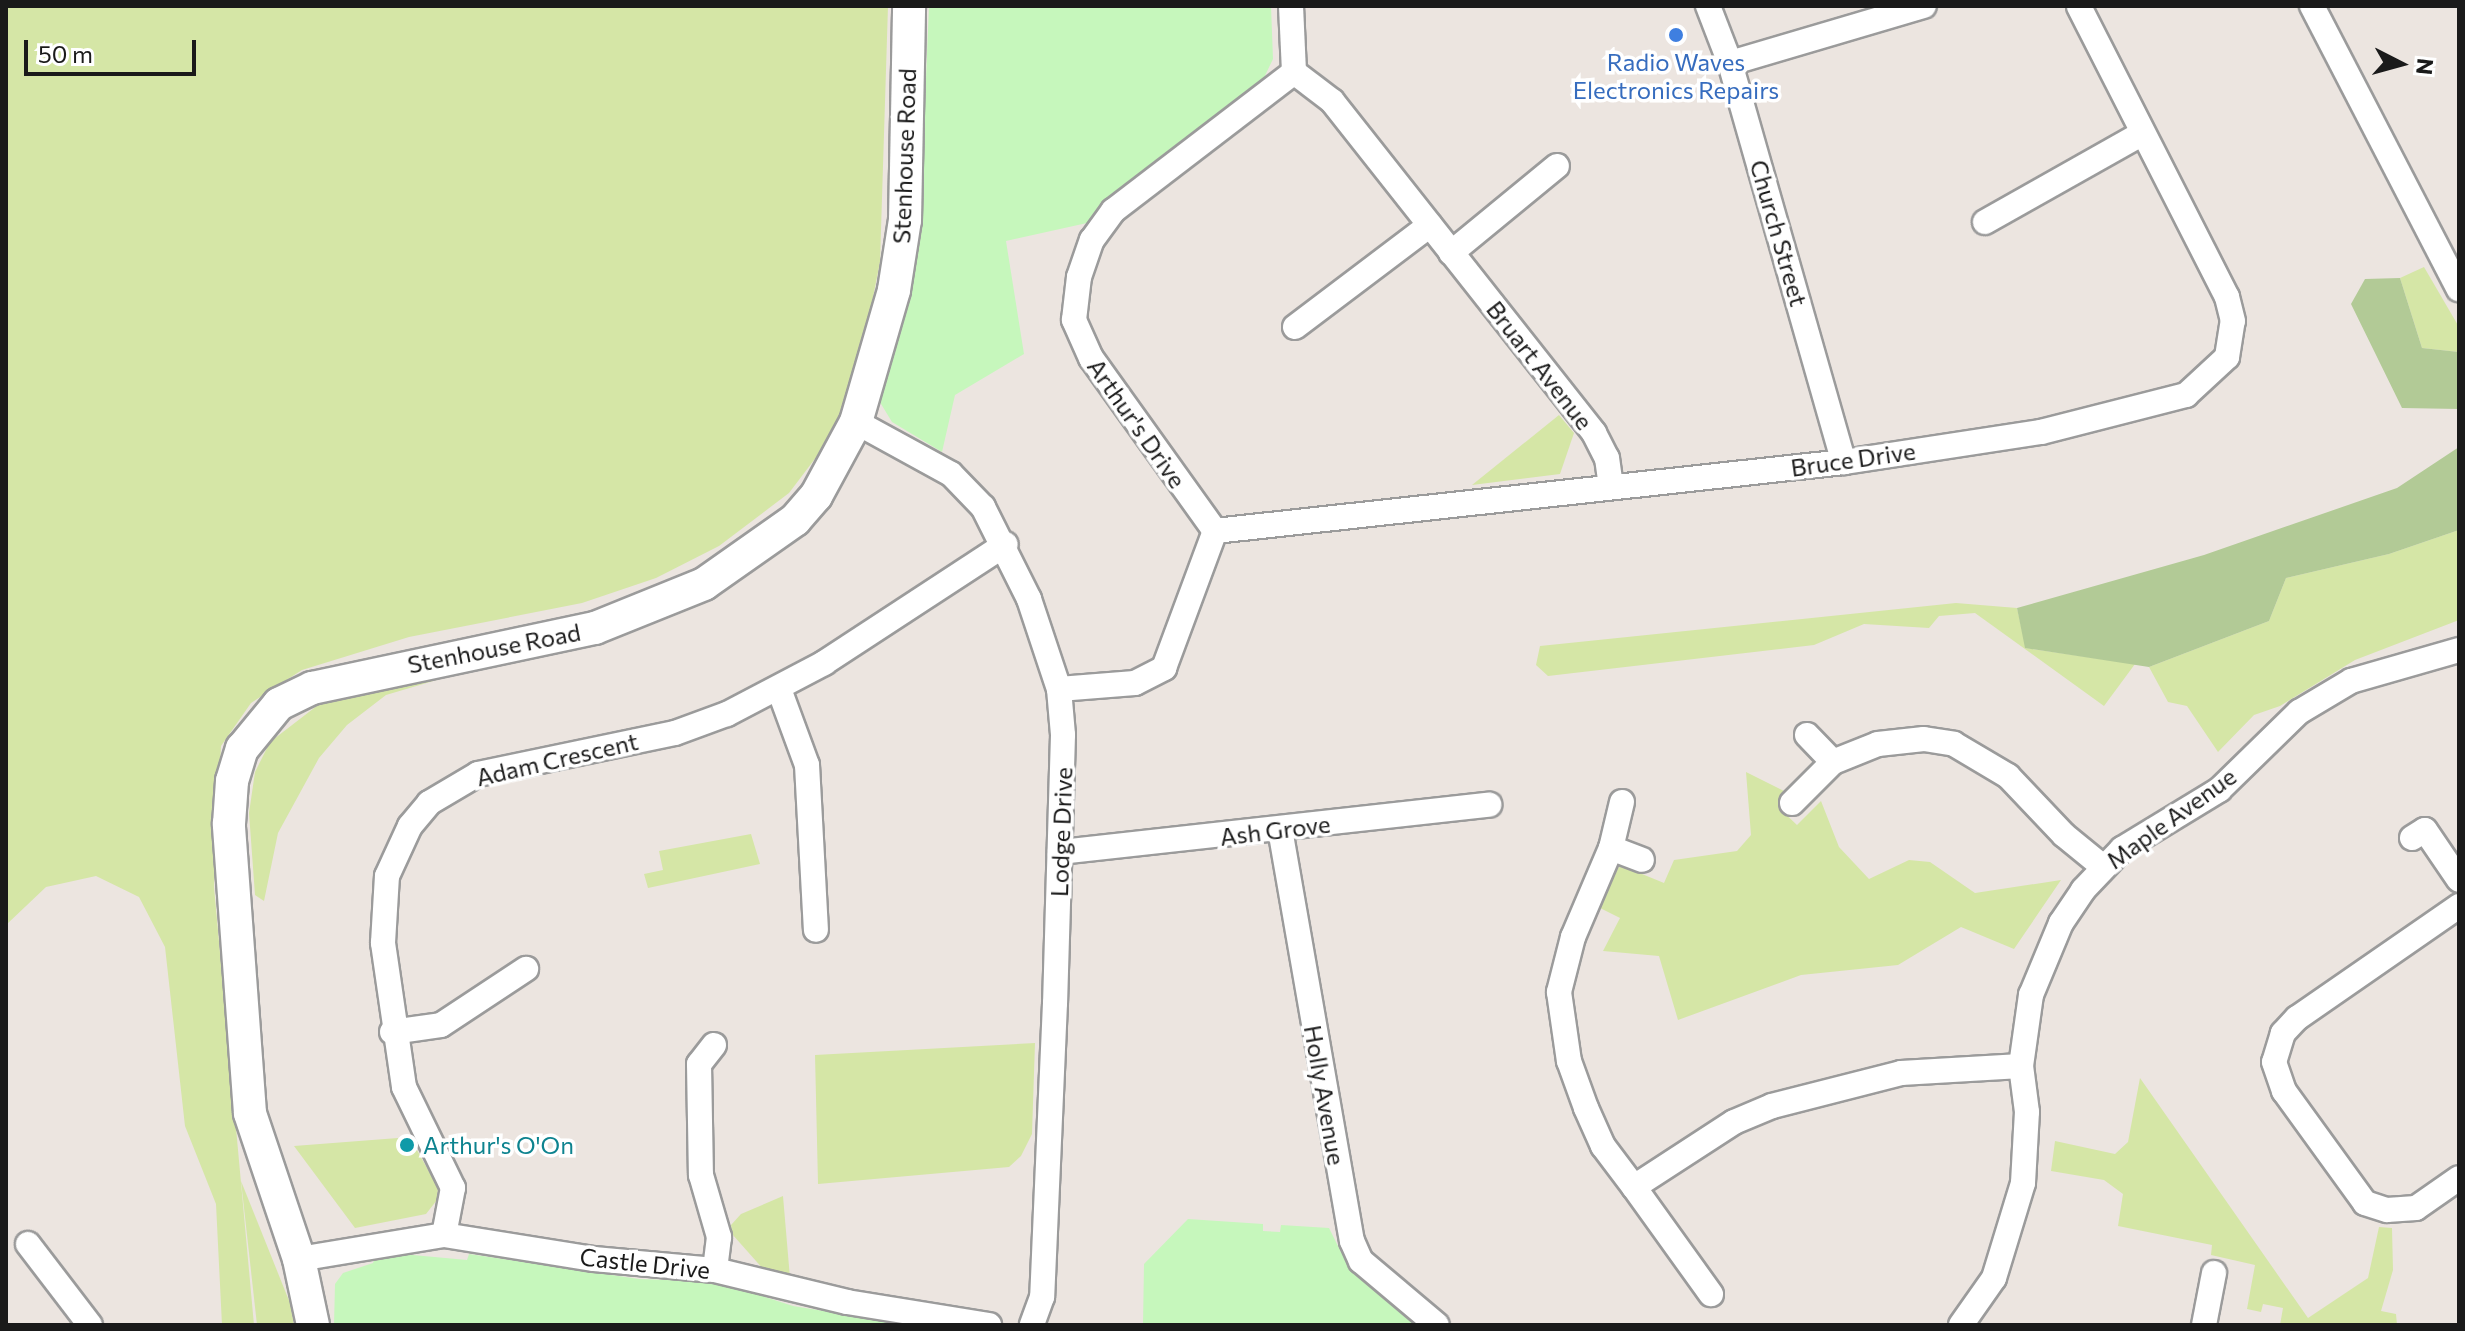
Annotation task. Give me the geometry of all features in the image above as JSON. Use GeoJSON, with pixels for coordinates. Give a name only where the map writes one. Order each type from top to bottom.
{"type":"FeatureCollection","features":[{"type":"Feature","properties":{"kind":"street","name":"Stenhouse Road"},"geometry":{"type":"LineString","coordinates":[[313,1325],[299,1259],[250,1113],[229,824],[232,781],[242,749],[279,704],[312,688],[595,628],[704,584],[795,520],[835,468],[856,422],[894,290],[905,220],[909,6]]}},
{"type":"Feature","properties":{"kind":"street"},"geometry":{"type":"LineString","coordinates":[[1291,6],[1294,72]]}},
{"type":"Feature","properties":{"kind":"street","name":"Church Street"},"geometry":{"type":"LineString","coordinates":[[1708,6],[1730,63],[1844,462]]}},
{"type":"Feature","properties":{"kind":"street"},"geometry":{"type":"LineString","coordinates":[[1730,63],[1922,6]]}},
{"type":"Feature","properties":{"kind":"street","name":"Bruce Drive"},"geometry":{"type":"LineString","coordinates":[[1215,531],[1844,462],[2081,424],[2186,395],[2218,370],[2231,341],[2227,297],[2141,134],[2079,6]]}},
{"type":"Feature","properties":{"kind":"street"},"geometry":{"type":"LineString","coordinates":[[2312,6],[2459,289]]}},
{"type":"Feature","properties":{"kind":"street","name":"Bruart Avenue"},"geometry":{"type":"LineString","coordinates":[[1294,72],[1332,101],[1594,433],[1607,458],[1611,486]]}},
{"type":"Feature","properties":{"kind":"street","name":"Arthur's Drive"},"geometry":{"type":"LineString","coordinates":[[1215,531],[1091,358],[1074,320],[1079,277],[1092,240],[1113,211],[1294,72]]}},
{"type":"Feature","properties":{"kind":"street"},"geometry":{"type":"LineString","coordinates":[[1985,222],[2141,134]]}},
{"type":"Feature","properties":{"kind":"street"},"geometry":{"type":"LineString","coordinates":[[1451,253],[1557,166]]}},
{"type":"Feature","properties":{"kind":"street"},"geometry":{"type":"LineString","coordinates":[[1295,327],[1430,225]]}},
{"type":"Feature","properties":{"kind":"street","name":"Lodge Drive"},"geometry":{"type":"LineString","coordinates":[[856,422],[951,474],[983,507],[1006,544],[1059,689],[1060,852],[1042,1297],[1032,1325]]}},
{"type":"Feature","properties":{"kind":"street"},"geometry":{"type":"LineString","coordinates":[[1059,689],[1135,683],[1164,668],[1215,531]]}},
{"type":"Feature","properties":{"kind":"street","name":"Adam Crescent"},"geometry":{"type":"LineString","coordinates":[[444,1235],[453,1188],[404,1087],[392,1032],[382,901],[398,847],[429,803],[478,774],[675,733],[779,689],[1006,544]]}},
{"type":"Feature","properties":{"kind":"street","name":"Maple Avenue"},"geometry":{"type":"LineString","coordinates":[[1961,1325],[1994,1278],[2023,1183],[2027,1112],[2021,1066],[2040,964],[2061,923],[2102,866],[2219,790],[2299,712],[2351,681],[2459,650]]}},
{"type":"Feature","properties":{"kind":"street"},"geometry":{"type":"LineString","coordinates":[[779,689],[807,765],[816,930]]}},
{"type":"Feature","properties":{"kind":"street"},"geometry":{"type":"LineString","coordinates":[[1807,735],[1833,762]]}},
{"type":"Feature","properties":{"kind":"street"},"geometry":{"type":"LineString","coordinates":[[1792,803],[1833,762],[1878,744],[1924,739],[1954,744],[2008,776],[2064,835],[2102,866]]}},
{"type":"Feature","properties":{"kind":"street"},"geometry":{"type":"LineString","coordinates":[[1622,802],[1611,848],[1573,937],[1559,992],[1569,1061],[1603,1146],[1711,1294]]}},
{"type":"Feature","properties":{"kind":"street","name":"Ash Grove"},"geometry":{"type":"LineString","coordinates":[[1060,852],[1489,805]]}},
{"type":"Feature","properties":{"kind":"street","name":"Holly Avenue"},"geometry":{"type":"LineString","coordinates":[[1280,829],[1352,1241],[1361,1261],[1437,1325]]}},
{"type":"Feature","properties":{"kind":"street"},"geometry":{"type":"LineString","coordinates":[[2412,838],[2425,830],[2459,880]]}},
{"type":"Feature","properties":{"kind":"street"},"geometry":{"type":"LineString","coordinates":[[1611,848],[1642,860]]}},
{"type":"Feature","properties":{"kind":"street"},"geometry":{"type":"LineString","coordinates":[[2459,906],[2297,1018],[2283,1033],[2274,1062],[2284,1091],[2365,1203],[2387,1210],[2416,1208],[2459,1178]]}},
{"type":"Feature","properties":{"kind":"street"},"geometry":{"type":"LineString","coordinates":[[392,1032],[441,1025],[526,969]]}},
{"type":"Feature","properties":{"kind":"street"},"geometry":{"type":"LineString","coordinates":[[714,1045],[699,1064],[701,1175],[719,1237],[715,1270]]}},
{"type":"Feature","properties":{"kind":"street"},"geometry":{"type":"LineString","coordinates":[[1634,1187],[1720,1130],[1772,1106],[1901,1073],[2021,1066]]}},
{"type":"Feature","properties":{"kind":"street","name":"Castle Drive"},"geometry":{"type":"LineString","coordinates":[[299,1259],[444,1235],[594,1259],[715,1270],[847,1302],[989,1325]]}},
{"type":"Feature","properties":{"kind":"street"},"geometry":{"type":"LineString","coordinates":[[28,1244],[90,1325]]}},
{"type":"Feature","properties":{"kind":"street"},"geometry":{"type":"LineString","coordinates":[[2204,1325],[2214,1273]]}},
{"type":"Feature","properties":{"kind":"green space"},"geometry":{"type":"Polygon","coordinates":[[[6,6],[888,6],[880,262],[859,368],[839,427],[789,493],[719,546],[656,578],[582,603],[409,637],[302,670],[251,703],[221,746],[214,887],[254,1325],[222,1325],[216,1204],[185,1126],[165,947],[139,897],[96,876],[46,887],[6,925],[6,6]]]}},
{"type":"Feature","properties":{"kind":"green space"},"geometry":{"type":"Polygon","coordinates":[[[929,6],[1271,6],[1273,59],[1262,82],[1087,223],[1006,241],[1024,354],[955,395],[942,452],[892,422],[878,399],[900,330],[920,223],[929,6]]]}},
{"type":"Feature","properties":{"kind":"green space"},"geometry":{"type":"Polygon","coordinates":[[[2424,267],[2459,327],[2459,352],[2422,348],[2400,278],[2424,267]]]}},
{"type":"Feature","properties":{"kind":"green space"},"geometry":{"type":"Polygon","coordinates":[[[2400,278],[2422,348],[2459,352],[2459,409],[2402,408],[2351,304],[2365,279],[2400,278]]]}},
{"type":"Feature","properties":{"kind":"green space"},"geometry":{"type":"Polygon","coordinates":[[[1559,415],[1574,433],[1560,474],[1472,485],[1559,415]]]}},
{"type":"Feature","properties":{"kind":"green space"},"geometry":{"type":"Polygon","coordinates":[[[2459,447],[2459,530],[2389,554],[2286,578],[2269,621],[2149,667],[2025,648],[2017,608],[2204,555],[2397,488],[2459,447]]]}},
{"type":"Feature","properties":{"kind":"green space"},"geometry":{"type":"Polygon","coordinates":[[[2459,530],[2459,620],[2355,660],[2280,706],[2254,715],[2218,752],[2187,706],[2168,702],[2149,667],[2269,621],[2286,578],[2389,554],[2459,530]]]}},
{"type":"Feature","properties":{"kind":"green space"},"geometry":{"type":"Polygon","coordinates":[[[1956,603],[2017,608],[2026,648],[2135,664],[2104,706],[1975,613],[1939,616],[1929,628],[1864,624],[1814,645],[1548,676],[1536,665],[1540,646],[1956,603]]]}},
{"type":"Feature","properties":{"kind":"green space"},"geometry":{"type":"Polygon","coordinates":[[[541,649],[386,695],[347,725],[319,758],[278,833],[264,901],[255,895],[249,813],[255,772],[270,742],[331,695],[541,649]]]}},
{"type":"Feature","properties":{"kind":"green space"},"geometry":{"type":"Polygon","coordinates":[[[1746,772],[1784,791],[1778,807],[1797,825],[1821,801],[1839,847],[1869,879],[1909,860],[1930,862],[1975,893],[2061,880],[2014,949],[1961,927],[1898,965],[1801,975],[1678,1020],[1659,956],[1603,951],[1620,918],[1598,907],[1620,865],[1664,883],[1674,860],[1737,851],[1751,835],[1746,772]]]}},
{"type":"Feature","properties":{"kind":"green space"},"geometry":{"type":"Polygon","coordinates":[[[751,834],[760,864],[648,888],[644,874],[663,870],[659,851],[751,834]]]}},
{"type":"Feature","properties":{"kind":"green space"},"geometry":{"type":"Polygon","coordinates":[[[1035,1043],[1032,1134],[1021,1156],[1009,1167],[818,1184],[815,1055],[1035,1043]]]}},
{"type":"Feature","properties":{"kind":"green space"},"geometry":{"type":"Polygon","coordinates":[[[2140,1078],[2308,1318],[2368,1278],[2379,1227],[2392,1228],[2393,1270],[2381,1311],[2396,1314],[2397,1325],[2280,1325],[2283,1308],[2263,1304],[2261,1312],[2247,1309],[2255,1265],[2211,1255],[2212,1245],[2118,1226],[2123,1194],[2104,1180],[2051,1171],[2055,1141],[2115,1154],[2128,1142],[2140,1078]]]}},
{"type":"Feature","properties":{"kind":"green space"},"geometry":{"type":"Polygon","coordinates":[[[398,1138],[408,1154],[417,1150],[438,1188],[437,1200],[426,1214],[355,1228],[294,1146],[398,1138]]]}},
{"type":"Feature","properties":{"kind":"green space"},"geometry":{"type":"Polygon","coordinates":[[[241,1181],[290,1303],[294,1325],[257,1325],[241,1181]]]}},
{"type":"Feature","properties":{"kind":"green space"},"geometry":{"type":"Polygon","coordinates":[[[783,1196],[790,1278],[764,1270],[732,1234],[731,1225],[741,1214],[783,1196]]]}},
{"type":"Feature","properties":{"kind":"green space"},"geometry":{"type":"Polygon","coordinates":[[[1188,1219],[1263,1224],[1263,1231],[1280,1232],[1281,1225],[1329,1228],[1341,1252],[1418,1325],[1143,1325],[1144,1264],[1188,1219]]]}},
{"type":"Feature","properties":{"kind":"green space"},"geometry":{"type":"Polygon","coordinates":[[[376,1254],[467,1260],[469,1254],[639,1279],[719,1282],[793,1306],[910,1325],[334,1325],[335,1284],[343,1273],[373,1263],[376,1254]]]}},
{"type":"Feature","properties":{"kind":"place","name":"Radio Waves Electronics Repairs"},"geometry":{"type":"Point","coordinates":[1676,35]}},
{"type":"Feature","properties":{"kind":"place","name":"Arthur's O'On"},"geometry":{"type":"Point","coordinates":[407,1145]}}]}
